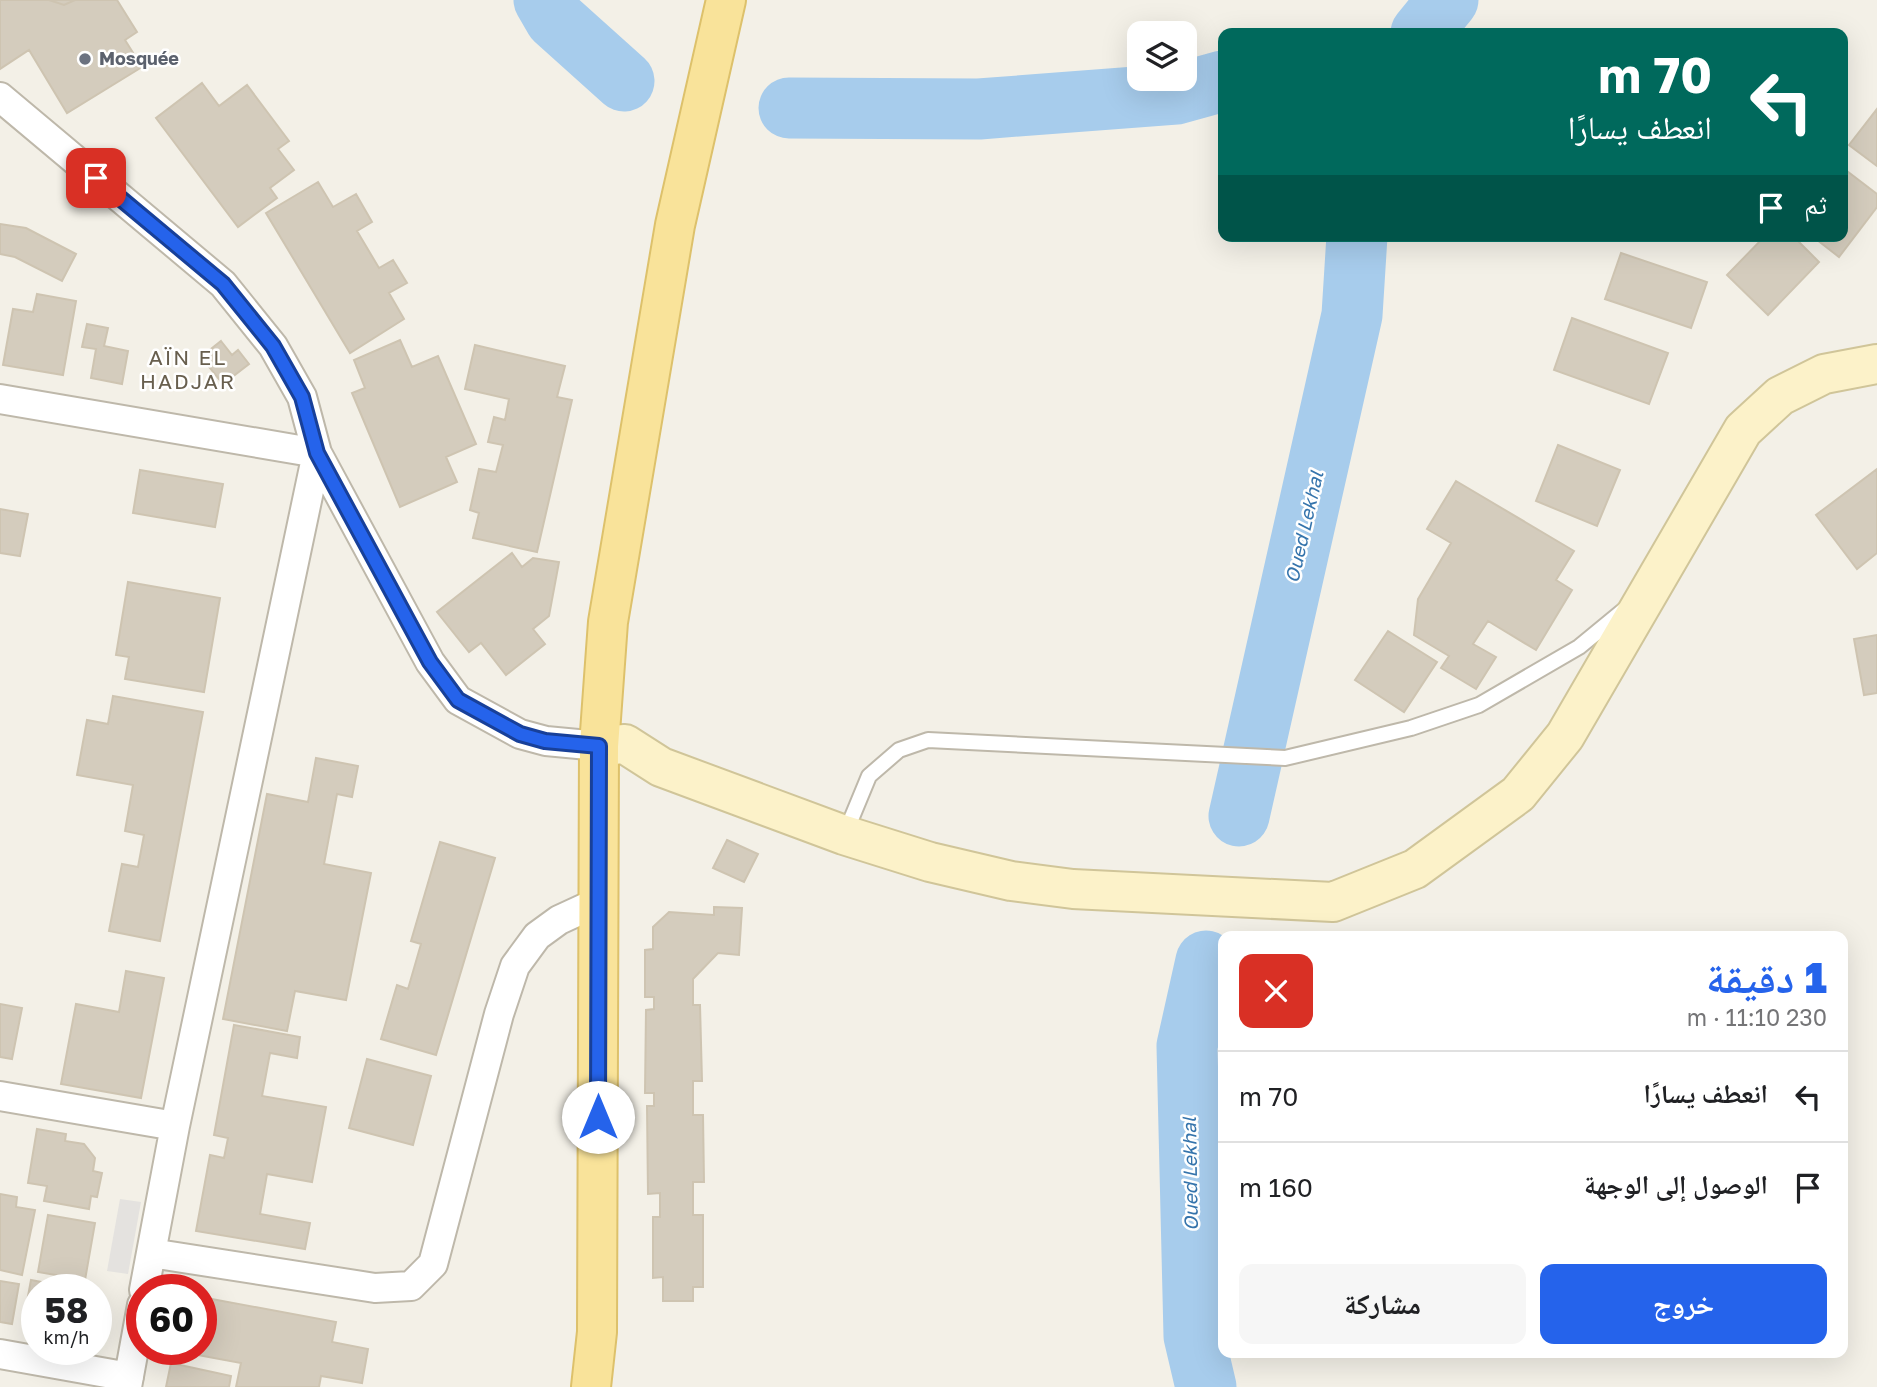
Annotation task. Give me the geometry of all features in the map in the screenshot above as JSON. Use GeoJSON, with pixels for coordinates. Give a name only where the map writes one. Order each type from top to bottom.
{"type":"FeatureCollection","features":[{"type":"Feature","properties":{"kind":"main road"},"geometry":{"type":"LineString","coordinates":[[591,1387],[597,1332],[599,746],[608,622],[675,225],[726,0]]}},
{"type":"Feature","properties":{"kind":"main road"},"geometry":{"type":"LineString","coordinates":[[599,746],[625,744],[661,767],[844,835],[930,862],[1011,881],[1073,889],[1333,902],[1415,869],[1518,794],[1565,736],[1743,430],[1780,397],[1824,374],[1877,364]]}},
{"type":"Feature","properties":{"kind":"street"},"geometry":{"type":"LineString","coordinates":[[0,97],[223,284],[273,346],[302,397],[317,453],[430,662],[458,700],[520,734],[545,741],[599,746]]}},
{"type":"Feature","properties":{"kind":"street"},"geometry":{"type":"LineString","coordinates":[[0,399],[317,453]]}},
{"type":"Feature","properties":{"kind":"street"},"geometry":{"type":"LineString","coordinates":[[147,1274],[174,1126],[317,453]]}},
{"type":"Feature","properties":{"kind":"street"},"geometry":{"type":"LineString","coordinates":[[151,1253],[375,1288],[411,1286],[433,1264],[499,1014],[515,966],[537,936],[559,920],[598,902]]}},
{"type":"Feature","properties":{"kind":"street"},"geometry":{"type":"LineString","coordinates":[[0,1096],[174,1126]]}},
{"type":"Feature","properties":{"kind":"street"},"geometry":{"type":"LineString","coordinates":[[0,1354],[128,1382]]}},
{"type":"Feature","properties":{"kind":"lane"},"geometry":{"type":"LineString","coordinates":[[844,835],[869,776],[899,750],[928,740],[1285,758],[1411,728],[1479,705],[1579,647],[1649,589]]}},
{"type":"Feature","properties":{"kind":"shaded area"},"geometry":{"type":"Polygon","coordinates":[[[120,1199],[141,1202],[128,1274],[107,1271],[120,1199]]]}},
{"type":"Feature","properties":{"kind":"building","name":"Mosquée"},"geometry":{"type":"Polygon","coordinates":[[[0,0],[117,0],[137,32],[125,40],[142,67],[67,113],[29,50],[0,69],[0,0]]]}},
{"type":"Feature","properties":{"kind":"building"},"geometry":{"type":"Polygon","coordinates":[[[49,0],[75,0],[64,5],[49,0]]]}},
{"type":"Feature","properties":{"kind":"building"},"geometry":{"type":"Polygon","coordinates":[[[202,83],[219,106],[247,85],[289,141],[278,149],[294,170],[270,188],[277,198],[238,227],[156,118],[202,83]]]}},
{"type":"Feature","properties":{"kind":"building"},"geometry":{"type":"Polygon","coordinates":[[[1877,109],[1877,166],[1849,145],[1877,109]]]}},
{"type":"Feature","properties":{"kind":"building"},"geometry":{"type":"Polygon","coordinates":[[[1848,172],[1877,194],[1877,207],[1839,257],[1820,242],[1848,242],[1848,172]]]}},
{"type":"Feature","properties":{"kind":"building"},"geometry":{"type":"Polygon","coordinates":[[[318,182],[333,207],[356,194],[372,222],[357,231],[379,268],[393,260],[407,283],[389,293],[404,319],[350,353],[266,213],[318,182]]]}},
{"type":"Feature","properties":{"kind":"building"},"geometry":{"type":"Polygon","coordinates":[[[0,224],[26,228],[76,254],[62,281],[15,257],[0,254],[0,224]]]}},
{"type":"Feature","properties":{"kind":"building"},"geometry":{"type":"Polygon","coordinates":[[[1759,242],[1799,242],[1819,262],[1768,315],[1727,275],[1759,242]]]}},
{"type":"Feature","properties":{"kind":"building"},"geometry":{"type":"Polygon","coordinates":[[[1621,253],[1707,282],[1691,328],[1605,299],[1621,253]]]}},
{"type":"Feature","properties":{"kind":"building"},"geometry":{"type":"Polygon","coordinates":[[[37,294],[76,301],[63,375],[3,365],[13,309],[33,312],[37,294]]]}},
{"type":"Feature","properties":{"kind":"building"},"geometry":{"type":"Polygon","coordinates":[[[1572,318],[1668,353],[1649,404],[1554,370],[1572,318]]]}},
{"type":"Feature","properties":{"kind":"building"},"geometry":{"type":"Polygon","coordinates":[[[87,324],[108,328],[104,346],[128,351],[122,384],[91,378],[96,349],[82,347],[87,324]]]}},
{"type":"Feature","properties":{"kind":"building"},"geometry":{"type":"Polygon","coordinates":[[[400,340],[412,367],[438,356],[476,444],[446,457],[457,482],[400,507],[352,393],[365,388],[354,360],[400,340]]]}},
{"type":"Feature","properties":{"kind":"building"},"geometry":{"type":"Polygon","coordinates":[[[221,341],[232,355],[238,350],[249,364],[223,384],[201,357],[221,341]]]}},
{"type":"Feature","properties":{"kind":"building"},"geometry":{"type":"Polygon","coordinates":[[[475,345],[565,366],[557,397],[572,400],[537,552],[473,538],[479,513],[470,510],[479,469],[496,472],[503,445],[488,442],[494,417],[505,420],[509,399],[465,389],[475,345]]]}},
{"type":"Feature","properties":{"kind":"building"},"geometry":{"type":"Polygon","coordinates":[[[1558,445],[1620,470],[1597,526],[1536,501],[1558,445]]]}},
{"type":"Feature","properties":{"kind":"building"},"geometry":{"type":"Polygon","coordinates":[[[1877,469],[1877,553],[1857,569],[1816,515],[1877,469]]]}},
{"type":"Feature","properties":{"kind":"building"},"geometry":{"type":"Polygon","coordinates":[[[140,470],[223,484],[215,527],[133,513],[140,470]]]}},
{"type":"Feature","properties":{"kind":"building"},"geometry":{"type":"Polygon","coordinates":[[[1456,481],[1574,551],[1556,580],[1572,590],[1536,650],[1488,621],[1473,644],[1496,657],[1476,689],[1441,668],[1449,656],[1414,635],[1418,599],[1451,543],[1427,529],[1456,481]]]}},
{"type":"Feature","properties":{"kind":"building"},"geometry":{"type":"Polygon","coordinates":[[[0,509],[28,514],[20,556],[0,553],[0,509]]]}},
{"type":"Feature","properties":{"kind":"building"},"geometry":{"type":"Polygon","coordinates":[[[512,553],[522,567],[533,558],[559,562],[549,616],[533,629],[545,644],[506,675],[481,643],[469,652],[437,612],[512,553]]]}},
{"type":"Feature","properties":{"kind":"building"},"geometry":{"type":"Polygon","coordinates":[[[128,582],[220,598],[204,692],[125,679],[129,657],[116,655],[128,582]]]}},
{"type":"Feature","properties":{"kind":"building"},"geometry":{"type":"Polygon","coordinates":[[[1388,631],[1437,662],[1404,712],[1355,680],[1388,631]]]}},
{"type":"Feature","properties":{"kind":"building"},"geometry":{"type":"Polygon","coordinates":[[[1877,635],[1877,693],[1864,695],[1854,639],[1877,635]]]}},
{"type":"Feature","properties":{"kind":"building"},"geometry":{"type":"Polygon","coordinates":[[[113,696],[203,712],[160,941],[109,931],[122,864],[138,867],[144,835],[125,831],[133,785],[77,775],[87,720],[108,724],[113,696]]]}},
{"type":"Feature","properties":{"kind":"building"},"geometry":{"type":"Polygon","coordinates":[[[316,758],[358,766],[352,797],[337,794],[324,864],[371,873],[346,1000],[295,991],[287,1031],[223,1019],[267,794],[308,802],[316,758]]]}},
{"type":"Feature","properties":{"kind":"building"},"geometry":{"type":"Polygon","coordinates":[[[727,840],[758,854],[744,882],[713,868],[727,840]]]}},
{"type":"Feature","properties":{"kind":"building"},"geometry":{"type":"Polygon","coordinates":[[[440,842],[495,858],[436,1055],[381,1039],[397,985],[408,989],[421,944],[411,941],[440,842]]]}},
{"type":"Feature","properties":{"kind":"building"},"geometry":{"type":"Polygon","coordinates":[[[714,907],[742,908],[739,955],[718,953],[693,979],[693,1005],[700,1005],[702,1081],[693,1081],[693,1115],[703,1115],[704,1182],[693,1182],[693,1215],[703,1215],[703,1287],[693,1287],[693,1301],[663,1301],[663,1277],[653,1278],[653,1217],[660,1217],[660,1193],[648,1194],[647,1106],[654,1106],[654,1093],[645,1093],[646,1010],[654,1009],[654,997],[645,997],[645,950],[653,949],[653,927],[669,912],[714,915],[714,907]]]}},
{"type":"Feature","properties":{"kind":"building"},"geometry":{"type":"Polygon","coordinates":[[[126,971],[164,978],[141,1098],[61,1084],[76,1004],[119,1012],[126,971]]]}},
{"type":"Feature","properties":{"kind":"building"},"geometry":{"type":"Polygon","coordinates":[[[0,1004],[22,1008],[12,1059],[0,1057],[0,1004]]]}},
{"type":"Feature","properties":{"kind":"building"},"geometry":{"type":"Polygon","coordinates":[[[234,1025],[300,1037],[297,1058],[270,1053],[262,1096],[326,1107],[312,1182],[267,1174],[260,1214],[310,1223],[305,1249],[196,1231],[210,1155],[224,1158],[228,1138],[214,1135],[234,1025]]]}},
{"type":"Feature","properties":{"kind":"building"},"geometry":{"type":"Polygon","coordinates":[[[367,1059],[431,1076],[413,1145],[349,1128],[367,1059]]]}},
{"type":"Feature","properties":{"kind":"building"},"geometry":{"type":"Polygon","coordinates":[[[37,1129],[66,1134],[65,1141],[84,1144],[95,1158],[93,1171],[102,1173],[97,1197],[91,1196],[89,1209],[44,1201],[47,1186],[28,1183],[37,1129]]]}},
{"type":"Feature","properties":{"kind":"building"},"geometry":{"type":"Polygon","coordinates":[[[0,1194],[17,1197],[16,1207],[35,1210],[22,1274],[0,1270],[0,1194]]]}},
{"type":"Feature","properties":{"kind":"building"},"geometry":{"type":"Polygon","coordinates":[[[48,1215],[95,1223],[86,1274],[38,1272],[48,1215]]]}},
{"type":"Feature","properties":{"kind":"building"},"geometry":{"type":"Polygon","coordinates":[[[0,1281],[19,1284],[12,1324],[0,1322],[0,1281]]]}},
{"type":"Feature","properties":{"kind":"building"},"geometry":{"type":"Polygon","coordinates":[[[217,1300],[336,1322],[332,1342],[368,1349],[362,1383],[321,1376],[319,1387],[236,1387],[241,1363],[217,1359],[217,1300]]]}},
{"type":"Feature","properties":{"kind":"building"},"geometry":{"type":"Polygon","coordinates":[[[171,1365],[231,1376],[229,1387],[166,1387],[171,1365]]]}},
{"type":"Feature","properties":{"kind":"waterway"},"geometry":{"type":"LineString","coordinates":[[544,0],[555,19],[624,81]]}},
{"type":"Feature","properties":{"kind":"waterway","name":"Oued Lekhal"},"geometry":{"type":"LineString","coordinates":[[1425,28],[1448,0]]}},
{"type":"Feature","properties":{"kind":"waterway"},"geometry":{"type":"LineString","coordinates":[[789,108],[979,109],[1176,94],[1218,82]]}},
{"type":"Feature","properties":{"kind":"waterway","name":"Oued Lekhal"},"geometry":{"type":"LineString","coordinates":[[1239,816],[1352,315],[1357,242]]}},
{"type":"Feature","properties":{"kind":"waterway","name":"Oued Lekhal"},"geometry":{"type":"LineString","coordinates":[[1206,961],[1187,1046],[1194,1336],[1206,1387]]}},
{"type":"Feature","properties":{"kind":"place","name":"Mosquée"},"geometry":{"type":"Point","coordinates":[85,59]}},
{"type":"Feature","properties":{"kind":"district","name":"AÏN EL HADJAR"},"geometry":{"type":"Point","coordinates":[188,370]}},
{"type":"Feature","properties":{"kind":"route"},"geometry":{"type":"LineString","coordinates":[[96,178],[223,284],[273,346],[302,397],[317,453],[430,662],[458,700],[520,734],[545,741],[599,746],[598,1117]]}}]}
